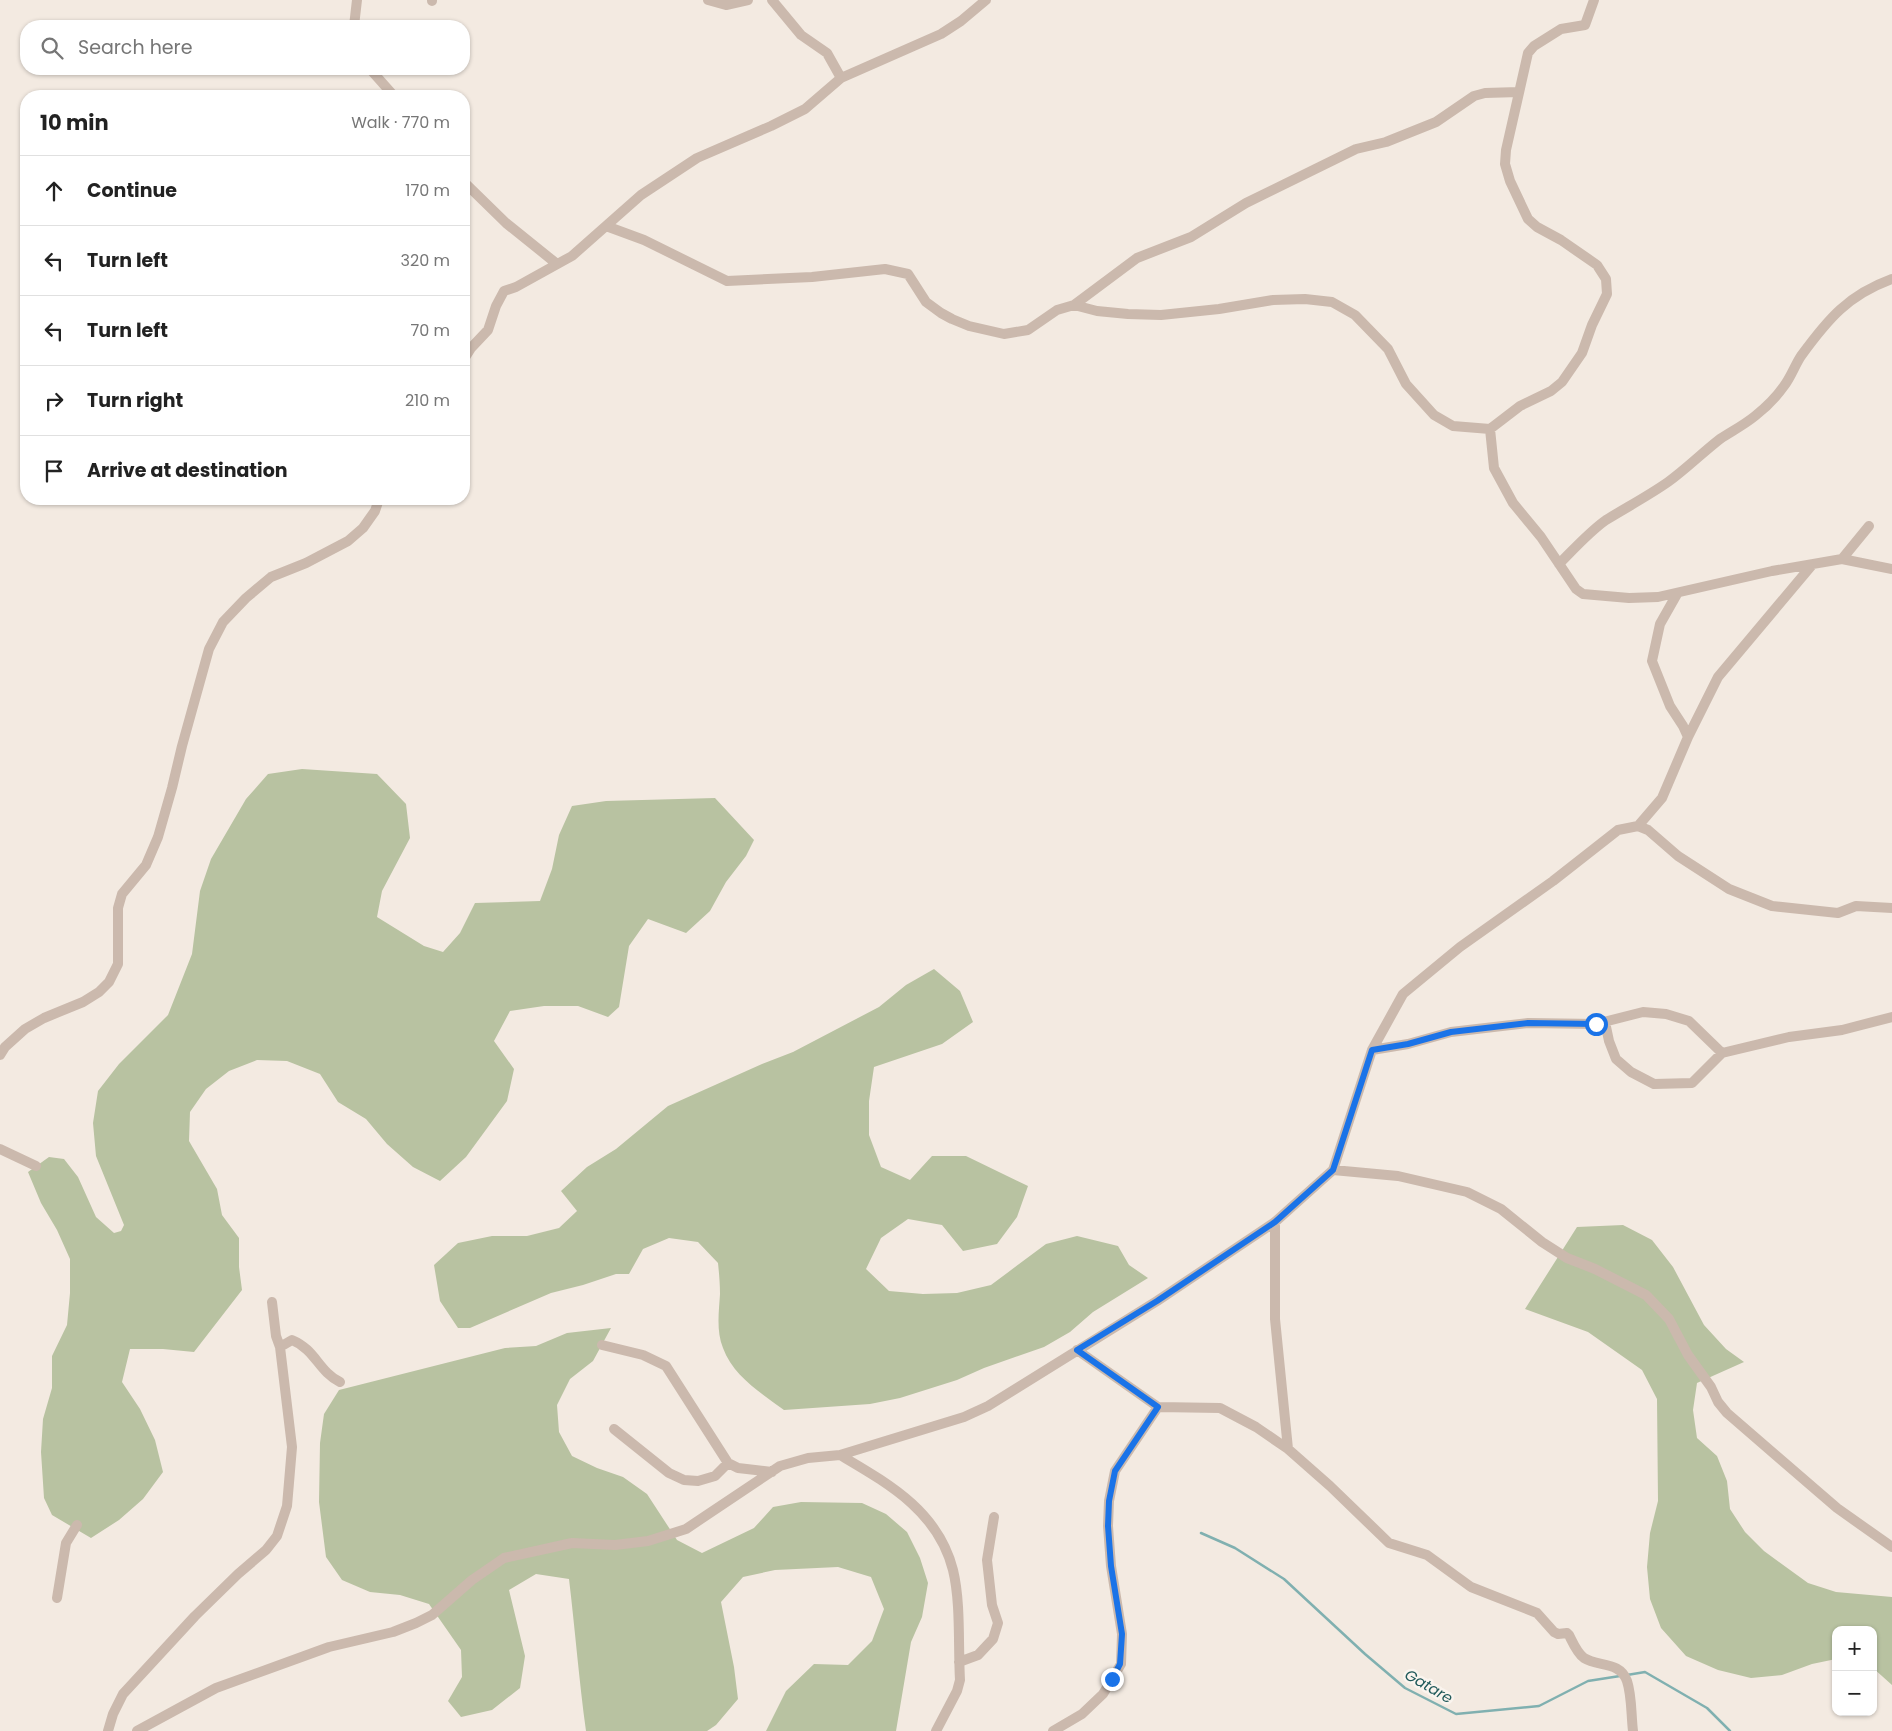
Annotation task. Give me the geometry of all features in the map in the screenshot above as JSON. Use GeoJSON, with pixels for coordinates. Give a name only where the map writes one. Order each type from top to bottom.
{"type":"FeatureCollection","features":[{"type":"Feature","properties":{"kind":"street"},"geometry":{"type":"LineString","coordinates":[[355,20],[357,0]]}},
{"type":"Feature","properties":{"kind":"street"},"geometry":{"type":"LineString","coordinates":[[708,0],[726,5],[748,0]]}},
{"type":"Feature","properties":{"kind":"street"},"geometry":{"type":"LineString","coordinates":[[772,0],[801,35],[827,53],[841,78]]}},
{"type":"Feature","properties":{"kind":"street"},"geometry":{"type":"LineString","coordinates":[[470,350],[488,330],[496,306],[504,291],[516,287],[572,256],[641,195],[697,158],[805,109],[841,78],[941,34],[961,21],[986,0]]}},
{"type":"Feature","properties":{"kind":"street"},"geometry":{"type":"LineString","coordinates":[[1074,305],[1097,311],[1161,315],[1219,309],[1273,300],[1305,299],[1332,302],[1354,315],[1388,349],[1406,384],[1434,415],[1453,426],[1490,429],[1520,406],[1551,391],[1562,382],[1582,353],[1592,325],[1607,294],[1606,279],[1597,265],[1561,240],[1537,227],[1528,219],[1510,181],[1505,164],[1506,150],[1528,53],[1534,46],[1561,29],[1585,24],[1594,0]]}},
{"type":"Feature","properties":{"kind":"street"},"geometry":{"type":"LineString","coordinates":[[375,75],[389,90]]}},
{"type":"Feature","properties":{"kind":"street"},"geometry":{"type":"LineString","coordinates":[[606,226],[644,240],[727,281],[812,277],[878,270],[908,274],[926,302],[941,313],[969,326],[1004,334],[1028,330],[1057,310],[1074,305],[1137,258],[1191,237],[1246,204],[1356,149],[1386,142],[1436,122],[1474,96],[1485,93],[1519,92]]}},
{"type":"Feature","properties":{"kind":"street"},"geometry":{"type":"LineString","coordinates":[[470,188],[506,222],[557,264]]}},
{"type":"Feature","properties":{"kind":"street"},"geometry":{"type":"LineString","coordinates":[[1559,564],[1606,520],[1642,500],[1670,480],[1680,470],[1690,465],[1721,439],[1756,416],[1785,386],[1800,357],[1835,314],[1855,296],[1892,280]]}},
{"type":"Feature","properties":{"kind":"street"},"geometry":{"type":"LineString","coordinates":[[1490,429],[1494,468],[1513,503],[1541,537],[1576,589],[1583,594],[1629,598],[1658,597],[1772,571],[1842,559],[1892,569]]}},
{"type":"Feature","properties":{"kind":"street"},"geometry":{"type":"LineString","coordinates":[[0,1055],[5,1047],[25,1030],[44,1018],[82,1002],[99,992],[109,982],[118,964],[118,908],[122,894],[146,865],[158,836],[209,648],[223,622],[246,598],[271,577],[306,564],[348,541],[363,528],[378,505]]}},
{"type":"Feature","properties":{"kind":"street"},"geometry":{"type":"LineString","coordinates":[[1842,559],[1869,526]]}},
{"type":"Feature","properties":{"kind":"street"},"geometry":{"type":"LineString","coordinates":[[1638,826],[1662,798],[1688,737],[1718,677],[1812,565]]}},
{"type":"Feature","properties":{"kind":"street"},"geometry":{"type":"LineString","coordinates":[[1677,594],[1660,624],[1652,661],[1670,706],[1688,737]]}},
{"type":"Feature","properties":{"kind":"street"},"geometry":{"type":"LineString","coordinates":[[137,1731],[216,1688],[329,1647],[393,1632],[432,1616],[472,1580],[504,1558],[572,1543],[615,1545],[648,1541],[686,1529],[780,1466],[808,1458],[840,1454],[964,1417],[980,1410],[1157,1301],[1275,1222],[1333,1170],[1372,1050],[1403,994],[1460,947],[1553,882],[1618,830],[1638,826],[1648,830],[1678,856],[1729,889],[1772,906],[1838,913],[1856,906],[1892,908]]}},
{"type":"Feature","properties":{"kind":"street"},"geometry":{"type":"LineString","coordinates":[[1372,1050],[1408,1044],[1451,1032],[1528,1023],[1596,1024],[1643,1012],[1666,1014],[1689,1021],[1722,1053]]}},
{"type":"Feature","properties":{"kind":"street"},"geometry":{"type":"LineString","coordinates":[[1605,1022],[1609,1042],[1616,1059],[1631,1072],[1654,1084],[1692,1083],[1722,1053],[1788,1037],[1842,1030],[1892,1017]]}},
{"type":"Feature","properties":{"kind":"street"},"geometry":{"type":"LineString","coordinates":[[0,1149],[36,1166]]}},
{"type":"Feature","properties":{"kind":"street"},"geometry":{"type":"LineString","coordinates":[[1333,1170],[1398,1176],[1467,1192],[1500,1209],[1542,1242],[1567,1258],[1646,1295],[1670,1319],[1688,1355],[1727,1413],[1837,1508],[1892,1547]]}},
{"type":"Feature","properties":{"kind":"street"},"geometry":{"type":"LineString","coordinates":[[1275,1222],[1275,1319],[1288,1449]]}},
{"type":"Feature","properties":{"kind":"street"},"geometry":{"type":"LineString","coordinates":[[108,1731],[113,1714],[123,1694],[195,1616],[266,1550],[277,1536],[287,1506],[292,1447],[280,1347],[276,1336],[272,1302]]}},
{"type":"Feature","properties":{"kind":"street"},"geometry":{"type":"LineString","coordinates":[[280,1347],[292,1340],[297,1342],[310,1352],[324,1372],[340,1382]]}},
{"type":"Feature","properties":{"kind":"street"},"geometry":{"type":"LineString","coordinates":[[602,1345],[643,1355],[666,1366],[728,1463],[738,1468],[772,1472]]}},
{"type":"Feature","properties":{"kind":"street"},"geometry":{"type":"LineString","coordinates":[[1077,1350],[1158,1407],[1220,1408],[1256,1428],[1288,1449],[1389,1543],[1427,1555],[1471,1587],[1538,1613],[1554,1632],[1558,1634],[1567,1633],[1582,1657],[1586,1660],[1607,1664],[1622,1671],[1627,1680],[1633,1731]]}},
{"type":"Feature","properties":{"kind":"street"},"geometry":{"type":"LineString","coordinates":[[1053,1731],[1082,1714],[1104,1694],[1120,1664],[1122,1634],[1111,1566],[1108,1526],[1109,1501],[1115,1471],[1158,1407]]}},
{"type":"Feature","properties":{"kind":"street"},"geometry":{"type":"LineString","coordinates":[[614,1429],[669,1473],[684,1480],[698,1481],[715,1476],[728,1463]]}},
{"type":"Feature","properties":{"kind":"street"},"geometry":{"type":"LineString","coordinates":[[840,1454],[890,1485],[928,1520],[944,1543],[954,1572],[960,1680],[957,1691],[936,1731]]}},
{"type":"Feature","properties":{"kind":"street"},"geometry":{"type":"LineString","coordinates":[[959,1662],[978,1655],[993,1639],[998,1623],[992,1605],[987,1560],[994,1517]]}},
{"type":"Feature","properties":{"kind":"street"},"geometry":{"type":"LineString","coordinates":[[57,1598],[66,1543],[76,1525]]}},
{"type":"Feature","properties":{"kind":"green space"},"geometry":{"type":"Polygon","coordinates":[[[302,769],[377,774],[406,804],[410,838],[382,891],[377,917],[424,946],[443,952],[460,933],[475,903],[540,901],[552,869],[559,835],[572,806],[606,801],[715,798],[754,840],[746,856],[726,882],[710,911],[686,933],[648,919],[629,946],[619,1007],[608,1017],[578,1006],[544,1006],[510,1011],[494,1041],[514,1069],[507,1101],[466,1157],[440,1181],[413,1167],[387,1144],[366,1119],[338,1102],[320,1074],[287,1061],[257,1060],[229,1071],[206,1089],[190,1112],[189,1141],[217,1189],[222,1215],[239,1238],[239,1267],[242,1290],[194,1352],[163,1349],[130,1349],[122,1382],[140,1409],[155,1440],[163,1472],[143,1499],[119,1520],[91,1538],[52,1515],[44,1498],[41,1452],[43,1419],[52,1388],[52,1356],[67,1325],[70,1293],[70,1259],[57,1230],[41,1203],[28,1172],[49,1157],[64,1159],[78,1177],[96,1217],[114,1233],[121,1231],[124,1225],[96,1156],[93,1123],[98,1091],[119,1064],[168,1015],[192,954],[200,891],[211,859],[246,799],[268,774],[302,769]]]}},
{"type":"Feature","properties":{"kind":"green space"},"geometry":{"type":"Polygon","coordinates":[[[934,969],[960,991],[973,1022],[942,1044],[874,1067],[869,1101],[869,1135],[881,1167],[910,1180],[932,1156],[966,1156],[1028,1186],[1017,1217],[997,1244],[963,1251],[942,1225],[908,1219],[881,1238],[866,1269],[889,1291],[923,1294],[957,1293],[991,1285],[1046,1244],[1077,1236],[1118,1246],[1129,1265],[1148,1278],[1093,1312],[1070,1332],[1044,1347],[984,1368],[957,1380],[900,1398],[870,1404],[784,1410],[749,1383],[734,1367],[723,1348],[719,1328],[720,1282],[718,1263],[698,1242],[669,1238],[643,1249],[629,1274],[616,1274],[551,1293],[470,1328],[458,1328],[440,1301],[434,1265],[458,1243],[492,1236],[527,1236],[559,1228],[577,1211],[561,1191],[587,1167],[616,1149],[668,1106],[793,1052],[879,1007],[906,985],[934,969]]]}},
{"type":"Feature","properties":{"kind":"green space"},"geometry":{"type":"Polygon","coordinates":[[[1623,1225],[1652,1240],[1673,1267],[1704,1325],[1726,1349],[1744,1362],[1697,1383],[1693,1410],[1697,1438],[1717,1456],[1727,1481],[1730,1509],[1745,1532],[1764,1551],[1808,1583],[1836,1592],[1892,1597],[1892,1685],[1877,1672],[1877,1626],[1832,1626],[1832,1660],[1812,1664],[1782,1675],[1751,1678],[1718,1670],[1686,1656],[1661,1628],[1650,1599],[1647,1567],[1650,1533],[1658,1501],[1657,1399],[1642,1370],[1588,1332],[1525,1309],[1577,1227],[1623,1225]]]}},
{"type":"Feature","properties":{"kind":"green space"},"geometry":{"type":"Polygon","coordinates":[[[611,1328],[593,1361],[570,1379],[557,1405],[559,1432],[572,1456],[597,1468],[623,1477],[647,1494],[677,1540],[702,1553],[754,1528],[773,1507],[801,1502],[862,1503],[886,1514],[907,1532],[920,1558],[928,1583],[922,1617],[911,1642],[896,1731],[766,1731],[786,1691],[814,1664],[848,1665],[872,1641],[884,1609],[871,1577],[838,1567],[775,1570],[743,1577],[721,1602],[734,1667],[738,1699],[716,1725],[707,1731],[586,1731],[569,1579],[536,1574],[509,1590],[525,1656],[520,1688],[492,1710],[461,1717],[448,1701],[462,1677],[461,1650],[429,1604],[400,1595],[370,1592],[342,1580],[326,1557],[319,1502],[320,1443],[324,1414],[339,1390],[505,1348],[536,1346],[567,1333],[611,1328]]]}},
{"type":"Feature","properties":{"kind":"waterway","name":"Gatare"},"geometry":{"type":"LineString","coordinates":[[1201,1533],[1235,1548],[1284,1579],[1365,1654],[1405,1688],[1456,1714],[1539,1706],[1588,1681],[1620,1676]]}},
{"type":"Feature","properties":{"kind":"waterway","name":"Gatare"},"geometry":{"type":"LineString","coordinates":[[1627,1675],[1645,1672],[1707,1708],[1730,1731]]}},
{"type":"Feature","properties":{"kind":"route"},"geometry":{"type":"LineString","coordinates":[[1112,1679],[1120,1664],[1122,1634],[1111,1566],[1108,1526],[1109,1501],[1115,1471],[1158,1407],[1077,1350],[1157,1301],[1275,1222],[1333,1170],[1372,1050],[1408,1044],[1451,1032],[1528,1023],[1596,1024]]}}]}
